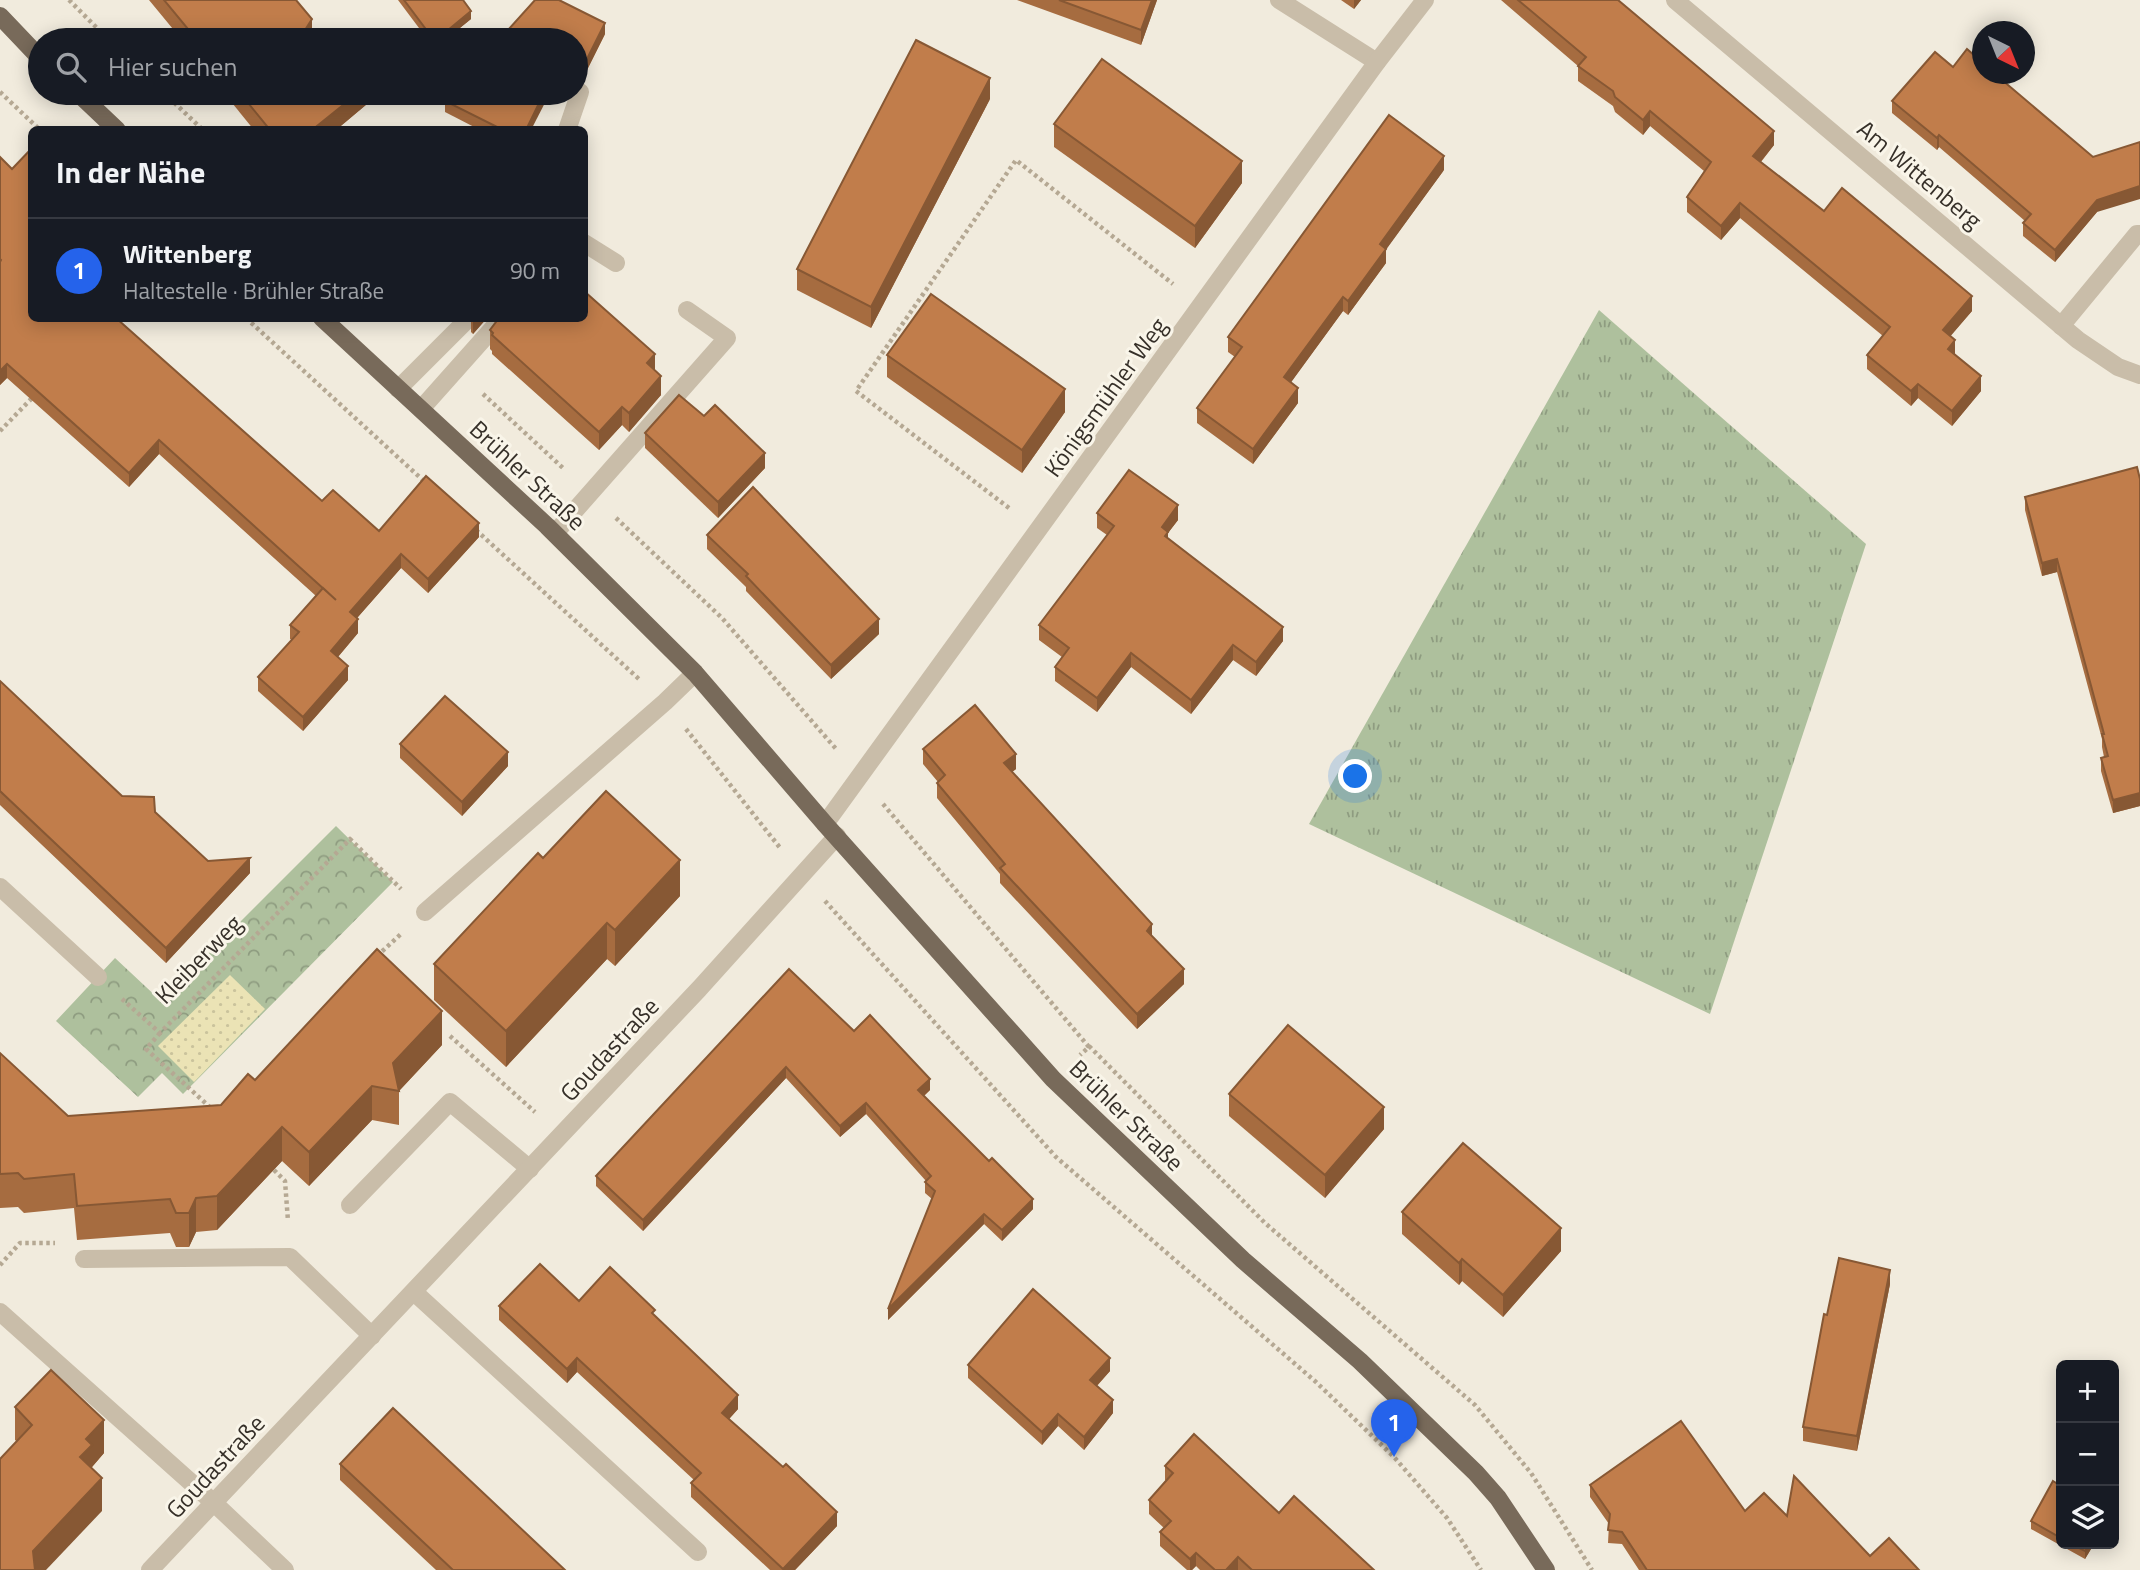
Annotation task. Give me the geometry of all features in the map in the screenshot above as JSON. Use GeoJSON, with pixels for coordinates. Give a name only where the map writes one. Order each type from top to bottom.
{"type":"FeatureCollection","features":[{"type":"Feature","properties":{"kind":"main road"},"geometry":{"type":"LineString","coordinates":[[0,16],[28,45]]}},
{"type":"Feature","properties":{"kind":"main road"},"geometry":{"type":"LineString","coordinates":[[91,105],[113,126]]}},
{"type":"Feature","properties":{"kind":"main road","name":"Brühler Straße"},"geometry":{"type":"LineString","coordinates":[[326,322],[555,533],[695,673],[1053,1079],[1243,1260],[1360,1361],[1476,1473],[1498,1498],[1546,1570]]}},
{"type":"Feature","properties":{"kind":"street"},"geometry":{"type":"LineString","coordinates":[[1279,0],[1377,62]]}},
{"type":"Feature","properties":{"kind":"street","name":"Königsmühler Weg"},"geometry":{"type":"LineString","coordinates":[[831,830],[860,777],[1377,62],[1425,0]]}},
{"type":"Feature","properties":{"kind":"street","name":"Am Wittenberg"},"geometry":{"type":"LineString","coordinates":[[1675,0],[2061,326],[2118,368],[2140,375]]}},
{"type":"Feature","properties":{"kind":"street"},"geometry":{"type":"LineString","coordinates":[[568,126],[576,105]]}},
{"type":"Feature","properties":{"kind":"street"},"geometry":{"type":"LineString","coordinates":[[2061,326],[2137,234],[2140,234]]}},
{"type":"Feature","properties":{"kind":"street"},"geometry":{"type":"LineString","coordinates":[[588,246],[616,263]]}},
{"type":"Feature","properties":{"kind":"street"},"geometry":{"type":"LineString","coordinates":[[555,533],[588,492],[727,338],[687,310]]}},
{"type":"Feature","properties":{"kind":"street"},"geometry":{"type":"LineString","coordinates":[[398,389],[465,322]]}},
{"type":"Feature","properties":{"kind":"street"},"geometry":{"type":"LineString","coordinates":[[421,409],[498,322]]}},
{"type":"Feature","properties":{"kind":"street"},"geometry":{"type":"LineString","coordinates":[[425,912],[695,673]]}},
{"type":"Feature","properties":{"kind":"street","name":"Goudastraße"},"geometry":{"type":"LineString","coordinates":[[150,1570],[699,989],[831,830]]}},
{"type":"Feature","properties":{"kind":"street"},"geometry":{"type":"LineString","coordinates":[[0,887],[98,977]]}},
{"type":"Feature","properties":{"kind":"street"},"geometry":{"type":"LineString","coordinates":[[350,1205],[450,1102],[530,1169]]}},
{"type":"Feature","properties":{"kind":"street"},"geometry":{"type":"LineString","coordinates":[[84,1259],[290,1257],[372,1335]]}},
{"type":"Feature","properties":{"kind":"street"},"geometry":{"type":"LineString","coordinates":[[414,1292],[698,1552]]}},
{"type":"Feature","properties":{"kind":"street"},"geometry":{"type":"LineString","coordinates":[[0,1312],[285,1570]]}},
{"type":"Feature","properties":{"kind":"path"},"geometry":{"type":"LineString","coordinates":[[69,0],[97,28]]}},
{"type":"Feature","properties":{"kind":"path"},"geometry":{"type":"LineString","coordinates":[[0,92],[36,126]]}},
{"type":"Feature","properties":{"kind":"path"},"geometry":{"type":"LineString","coordinates":[[177,105],[199,126]]}},
{"type":"Feature","properties":{"kind":"path"},"geometry":{"type":"LineString","coordinates":[[1039,531],[856,391],[1016,160],[1201,307]]}},
{"type":"Feature","properties":{"kind":"path"},"geometry":{"type":"LineString","coordinates":[[250,322],[430,487]]}},
{"type":"Feature","properties":{"kind":"path"},"geometry":{"type":"LineString","coordinates":[[456,368],[722,618],[1089,1047],[1017,1113]]}},
{"type":"Feature","properties":{"kind":"path"},"geometry":{"type":"LineString","coordinates":[[0,430],[37,393]]}},
{"type":"Feature","properties":{"kind":"path"},"geometry":{"type":"LineString","coordinates":[[470,524],[665,702]]}},
{"type":"Feature","properties":{"kind":"path","name":"Kleiberweg"},"geometry":{"type":"LineString","coordinates":[[98,977],[160,1033],[350,839],[425,912]]}},
{"type":"Feature","properties":{"kind":"path"},"geometry":{"type":"LineString","coordinates":[[373,959],[425,912]]}},
{"type":"Feature","properties":{"kind":"path"},"geometry":{"type":"LineString","coordinates":[[160,1033],[146,1049],[213,1110]]}},
{"type":"Feature","properties":{"kind":"path"},"geometry":{"type":"LineString","coordinates":[[450,1036],[562,1136]]}},
{"type":"Feature","properties":{"kind":"path"},"geometry":{"type":"LineString","coordinates":[[274,1170],[285,1181],[290,1257]]}},
{"type":"Feature","properties":{"kind":"path"},"geometry":{"type":"LineString","coordinates":[[0,1265],[20,1243],[57,1243]]}},
{"type":"Feature","properties":{"kind":"green space"},"geometry":{"type":"Polygon","coordinates":[[[1599,310],[1866,544],[1710,1014],[1309,824],[1599,310]]]}},
{"type":"Feature","properties":{"kind":"green space"},"geometry":{"type":"Polygon","coordinates":[[[336,826],[393,882],[183,1094],[162,1073],[138,1097],[56,1021],[115,958],[161,1001],[336,826]]]}},
{"type":"Feature","properties":{"kind":"sand"},"geometry":{"type":"Polygon","coordinates":[[[230,975],[265,1009],[194,1082],[158,1046],[230,975]]]}},
{"type":"Feature","properties":{"kind":"building"},"geometry":{"type":"Polygon","coordinates":[[[164,0],[296,0],[312,19],[306,28],[187,28],[164,0]]]}},
{"type":"Feature","properties":{"kind":"building"},"geometry":{"type":"Polygon","coordinates":[[[404,0],[463,0],[471,11],[450,28],[425,28],[404,0]]]}},
{"type":"Feature","properties":{"kind":"building"},"geometry":{"type":"Polygon","coordinates":[[[535,0],[559,0],[605,23],[588,57],[588,28],[510,28],[535,0]]]}},
{"type":"Feature","properties":{"kind":"building"},"geometry":{"type":"Polygon","coordinates":[[[1059,0],[1152,0],[1141,30],[1059,0]]]}},
{"type":"Feature","properties":{"kind":"building"},"geometry":{"type":"Polygon","coordinates":[[[1518,0],[1618,0],[1774,131],[1753,156],[1824,211],[1842,188],[1972,296],[1943,330],[1955,340],[1948,349],[1981,376],[1952,411],[1918,384],[1911,391],[1867,355],[1890,327],[1740,203],[1721,226],[1687,197],[1711,162],[1650,111],[1643,120],[1615,97],[1613,91],[1578,66],[1586,57],[1518,0]]]}},
{"type":"Feature","properties":{"kind":"building"},"geometry":{"type":"Polygon","coordinates":[[[916,40],[990,78],[871,307],[797,269],[916,40]]]}},
{"type":"Feature","properties":{"kind":"building"},"geometry":{"type":"Polygon","coordinates":[[[1967,49],[1972,53],[1972,84],[2007,84],[2093,157],[2140,142],[2140,186],[2097,200],[2055,250],[2023,223],[2031,214],[1939,135],[1937,138],[1892,101],[1935,52],[1953,67],[1967,49]]]}},
{"type":"Feature","properties":{"kind":"building"},"geometry":{"type":"Polygon","coordinates":[[[1102,59],[1242,161],[1195,226],[1054,124],[1102,59]]]}},
{"type":"Feature","properties":{"kind":"building"},"geometry":{"type":"Polygon","coordinates":[[[250,105],[343,105],[317,126],[267,126],[250,105]]]}},
{"type":"Feature","properties":{"kind":"building"},"geometry":{"type":"Polygon","coordinates":[[[453,105],[538,105],[528,126],[495,126],[453,105]]]}},
{"type":"Feature","properties":{"kind":"building"},"geometry":{"type":"Polygon","coordinates":[[[1389,115],[1444,156],[1380,244],[1386,249],[1348,301],[1343,297],[1284,377],[1298,388],[1253,449],[1197,408],[1242,347],[1228,337],[1389,115]]]}},
{"type":"Feature","properties":{"kind":"building"},"geometry":{"type":"Polygon","coordinates":[[[28,152],[28,322],[121,322],[322,501],[333,490],[379,531],[426,476],[479,523],[428,579],[401,554],[350,612],[358,619],[331,651],[348,666],[303,717],[258,677],[299,632],[290,625],[323,588],[159,440],[129,473],[7,364],[0,371],[0,157],[12,169],[28,152]]]}},
{"type":"Feature","properties":{"kind":"building"},"geometry":{"type":"Polygon","coordinates":[[[931,294],[1065,389],[1022,450],[887,355],[931,294]]]}},
{"type":"Feature","properties":{"kind":"building"},"geometry":{"type":"Polygon","coordinates":[[[588,295],[655,354],[647,363],[661,376],[629,413],[622,407],[599,432],[492,335],[490,330],[496,322],[588,322],[588,295]]]}},
{"type":"Feature","properties":{"kind":"building"},"geometry":{"type":"Polygon","coordinates":[[[679,395],[704,416],[715,405],[765,453],[718,502],[645,433],[679,395]]]}},
{"type":"Feature","properties":{"kind":"building"},"geometry":{"type":"Polygon","coordinates":[[[2137,467],[2140,479],[2140,793],[2113,800],[2101,758],[2108,756],[2104,734],[2057,559],[2042,563],[2025,497],[2137,467]]]}},
{"type":"Feature","properties":{"kind":"building"},"geometry":{"type":"Polygon","coordinates":[[[1129,470],[1178,505],[1162,527],[1168,532],[1165,536],[1283,627],[1256,662],[1233,645],[1191,700],[1131,653],[1097,698],[1055,667],[1069,648],[1039,625],[1114,526],[1097,513],[1129,470]]]}},
{"type":"Feature","properties":{"kind":"building"},"geometry":{"type":"Polygon","coordinates":[[[753,487],[879,619],[831,665],[746,576],[748,574],[707,535],[753,487]]]}},
{"type":"Feature","properties":{"kind":"building"},"geometry":{"type":"Polygon","coordinates":[[[0,681],[122,796],[154,797],[155,812],[208,861],[250,858],[166,948],[0,791],[0,681]]]}},
{"type":"Feature","properties":{"kind":"building"},"geometry":{"type":"Polygon","coordinates":[[[445,696],[508,752],[462,802],[400,744],[445,696]]]}},
{"type":"Feature","properties":{"kind":"building"},"geometry":{"type":"Polygon","coordinates":[[[975,705],[1016,754],[1004,763],[1152,924],[1147,931],[1184,969],[1137,1014],[1000,868],[1005,864],[937,783],[945,775],[923,749],[975,705]]]}},
{"type":"Feature","properties":{"kind":"building"},"geometry":{"type":"Polygon","coordinates":[[[606,791],[680,860],[615,930],[607,923],[506,1031],[434,964],[538,853],[543,858],[606,791]]]}},
{"type":"Feature","properties":{"kind":"building"},"geometry":{"type":"Polygon","coordinates":[[[377,949],[442,1011],[393,1063],[399,1091],[372,1086],[309,1152],[282,1127],[217,1196],[196,1198],[189,1213],[176,1213],[170,1199],[77,1206],[74,1174],[24,1179],[18,1173],[0,1174],[0,1053],[68,1116],[221,1105],[248,1074],[255,1080],[377,949]]]}},
{"type":"Feature","properties":{"kind":"building"},"geometry":{"type":"Polygon","coordinates":[[[789,969],[854,1031],[870,1015],[930,1079],[918,1090],[989,1161],[992,1158],[1033,1199],[1002,1230],[984,1214],[888,1309],[935,1191],[925,1182],[931,1176],[866,1103],[840,1126],[786,1067],[643,1220],[596,1176],[789,969]]]}},
{"type":"Feature","properties":{"kind":"building"},"geometry":{"type":"Polygon","coordinates":[[[1288,1025],[1384,1107],[1325,1175],[1229,1094],[1288,1025]]]}},
{"type":"Feature","properties":{"kind":"building"},"geometry":{"type":"Polygon","coordinates":[[[1463,1143],[1561,1228],[1503,1295],[1462,1259],[1459,1263],[1402,1212],[1463,1143]]]}},
{"type":"Feature","properties":{"kind":"building"},"geometry":{"type":"Polygon","coordinates":[[[1839,1258],[1890,1270],[1857,1436],[1803,1427],[1824,1314],[1827,1315],[1839,1258]]]}},
{"type":"Feature","properties":{"kind":"building"},"geometry":{"type":"Polygon","coordinates":[[[540,1264],[579,1301],[610,1267],[655,1310],[652,1313],[738,1395],[722,1413],[783,1467],[786,1464],[837,1512],[783,1569],[691,1483],[701,1473],[577,1358],[567,1369],[499,1306],[540,1264]]]}},
{"type":"Feature","properties":{"kind":"building"},"geometry":{"type":"Polygon","coordinates":[[[1033,1289],[1110,1358],[1090,1380],[1113,1400],[1084,1437],[1058,1414],[1042,1432],[968,1365],[1033,1289]]]}},
{"type":"Feature","properties":{"kind":"building"},"geometry":{"type":"Polygon","coordinates":[[[51,1370],[104,1420],[86,1439],[92,1445],[80,1457],[102,1478],[33,1551],[35,1570],[0,1570],[0,1459],[32,1425],[15,1407],[51,1370]]]}},
{"type":"Feature","properties":{"kind":"building"},"geometry":{"type":"Polygon","coordinates":[[[393,1408],[565,1570],[453,1570],[340,1464],[393,1408]]]}},
{"type":"Feature","properties":{"kind":"building"},"geometry":{"type":"Polygon","coordinates":[[[1681,1421],[1745,1511],[1764,1493],[1787,1516],[1794,1476],[1870,1556],[1889,1538],[1919,1570],[1647,1570],[1622,1532],[1608,1530],[1610,1514],[1590,1485],[1681,1421]]]}},
{"type":"Feature","properties":{"kind":"building"},"geometry":{"type":"Polygon","coordinates":[[[1194,1434],[1279,1513],[1294,1496],[1374,1570],[1252,1570],[1238,1557],[1226,1570],[1215,1570],[1196,1553],[1190,1559],[1160,1532],[1171,1521],[1149,1500],[1173,1473],[1165,1466],[1194,1434]]]}},
{"type":"Feature","properties":{"kind":"building"},"geometry":{"type":"Polygon","coordinates":[[[2053,1481],[2056,1483],[2056,1535],[2031,1521],[2053,1481]]]}},
{"type":"Feature","properties":{"kind":"place","name":"Wittenberg"},"geometry":{"type":"Point","coordinates":[1394,1457]}}]}
